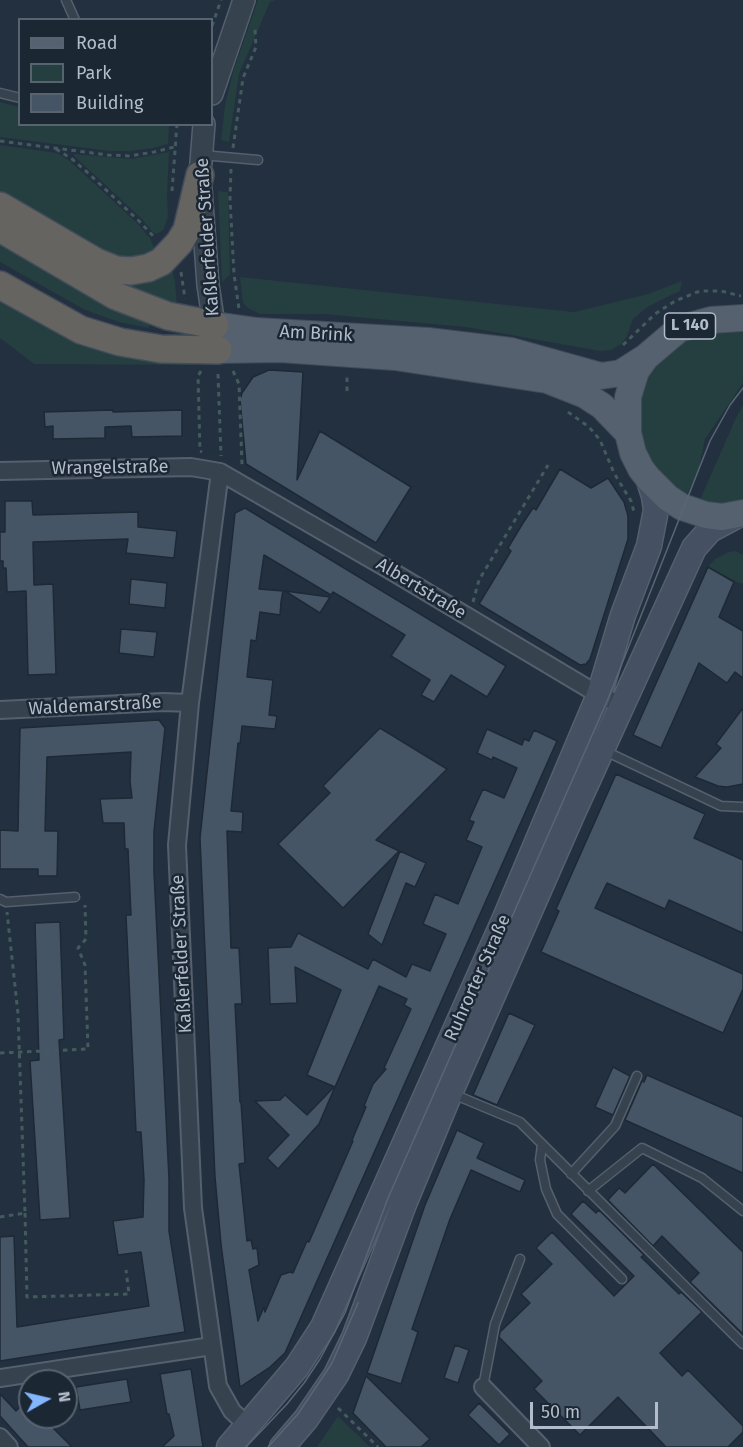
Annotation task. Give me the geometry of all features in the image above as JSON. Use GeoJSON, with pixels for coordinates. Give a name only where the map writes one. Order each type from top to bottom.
{"type":"FeatureCollection","features":[{"type":"Feature","properties":{"kind":"highway"},"geometry":{"type":"LineString","coordinates":[[0,206],[96,262],[116,270],[132,271],[148,268],[161,262],[179,243],[187,230],[201,165]]}},
{"type":"Feature","properties":{"kind":"highway","name":"Am Brink"},"geometry":{"type":"LineString","coordinates":[[0,228],[116,296],[168,316],[220,354]]}},
{"type":"Feature","properties":{"kind":"highway","name":"Am Brink"},"geometry":{"type":"LineString","coordinates":[[0,285],[81,330],[120,342],[161,349],[220,354]]}},
{"type":"Feature","properties":{"kind":"main road","name":"Ruhrorter Straße"},"geometry":{"type":"LineString","coordinates":[[742,514],[722,517],[706,515],[682,507],[668,498],[648,478],[633,453],[628,433],[628,397],[636,371],[646,357],[679,329],[711,320],[743,318]]}},
{"type":"Feature","properties":{"kind":"main road","name":"Am Brink"},"geometry":{"type":"LineString","coordinates":[[220,354],[256,331],[406,339],[511,351],[601,376],[621,373],[646,357]]}},
{"type":"Feature","properties":{"kind":"main road","name":"Am Brink"},"geometry":{"type":"LineString","coordinates":[[220,354],[280,349],[395,357],[547,380],[585,395],[602,406],[628,433]]}},
{"type":"Feature","properties":{"kind":"main road","name":"Ruhrorter Straße"},"geometry":{"type":"LineString","coordinates":[[282,1447],[306,1419],[336,1375],[354,1338],[404,1204],[440,1088],[505,918],[598,695],[654,526],[655,503],[648,478]]}},
{"type":"Feature","properties":{"kind":"main road","name":"Ruhrorter Straße"},"geometry":{"type":"LineString","coordinates":[[229,1447],[297,1367],[323,1327],[602,749],[694,548],[710,530],[742,514]]}},
{"type":"Feature","properties":{"kind":"main road"},"geometry":{"type":"LineString","coordinates":[[248,1426],[277,1447]]}},
{"type":"Feature","properties":{"kind":"street"},"geometry":{"type":"LineString","coordinates":[[213,91],[244,0]]}},
{"type":"Feature","properties":{"kind":"street","name":"Kaßlerfelder Straße"},"geometry":{"type":"LineString","coordinates":[[204,126],[201,165],[209,292],[220,354]]}},
{"type":"Feature","properties":{"kind":"street","name":"Wrangelstraße"},"geometry":{"type":"LineString","coordinates":[[0,471],[191,467],[220,472]]}},
{"type":"Feature","properties":{"kind":"street","name":"Kaßlerfelder Straße"},"geometry":{"type":"LineString","coordinates":[[220,472],[190,703],[177,845],[193,1208],[218,1386],[232,1411],[248,1426]]}},
{"type":"Feature","properties":{"kind":"street","name":"Albertstraße"},"geometry":{"type":"LineString","coordinates":[[220,472],[388,569],[598,695],[622,705]]}},
{"type":"Feature","properties":{"kind":"street","name":"Waldemarstraße"},"geometry":{"type":"LineString","coordinates":[[0,710],[163,702],[190,703]]}},
{"type":"Feature","properties":{"kind":"street"},"geometry":{"type":"LineString","coordinates":[[0,1378],[212,1346]]}},
{"type":"Feature","properties":{"kind":"street"},"geometry":{"type":"LineString","coordinates":[[483,1387],[541,1447]]}},
{"type":"Feature","properties":{"kind":"street"},"geometry":{"type":"LineString","coordinates":[[0,1437],[9,1447]]}},
{"type":"Feature","properties":{"kind":"lane"},"geometry":{"type":"LineString","coordinates":[[66,0],[74,18]]}},
{"type":"Feature","properties":{"kind":"lane"},"geometry":{"type":"LineString","coordinates":[[0,93],[18,98]]}},
{"type":"Feature","properties":{"kind":"lane"},"geometry":{"type":"LineString","coordinates":[[201,165],[258,160]]}},
{"type":"Feature","properties":{"kind":"lane"},"geometry":{"type":"LineString","coordinates":[[602,749],[721,807],[743,807]]}},
{"type":"Feature","properties":{"kind":"lane"},"geometry":{"type":"LineString","coordinates":[[3,900],[75,897]]}},
{"type":"Feature","properties":{"kind":"lane"},"geometry":{"type":"LineString","coordinates":[[571,1174],[615,1126],[637,1076]]}},
{"type":"Feature","properties":{"kind":"lane"},"geometry":{"type":"LineString","coordinates":[[440,1088],[520,1122],[743,1344]]}},
{"type":"Feature","properties":{"kind":"lane"},"geometry":{"type":"LineString","coordinates":[[542,1145],[540,1160],[546,1189],[557,1214],[622,1279]]}},
{"type":"Feature","properties":{"kind":"lane"},"geometry":{"type":"LineString","coordinates":[[588,1191],[642,1148],[702,1178],[743,1211]]}},
{"type":"Feature","properties":{"kind":"lane"},"geometry":{"type":"LineString","coordinates":[[483,1387],[495,1324],[520,1259]]}},
{"type":"Feature","properties":{"kind":"path"},"geometry":{"type":"LineString","coordinates":[[213,23],[221,0]]}},
{"type":"Feature","properties":{"kind":"path"},"geometry":{"type":"LineString","coordinates":[[172,200],[177,126]]}},
{"type":"Feature","properties":{"kind":"path"},"geometry":{"type":"LineString","coordinates":[[0,141],[130,156],[174,147]]}},
{"type":"Feature","properties":{"kind":"path"},"geometry":{"type":"LineString","coordinates":[[56,149],[87,172],[159,242]]}},
{"type":"Feature","properties":{"kind":"path"},"geometry":{"type":"LineString","coordinates":[[617,349],[655,314],[675,301],[700,291],[721,291],[743,296]]}},
{"type":"Feature","properties":{"kind":"path"},"geometry":{"type":"LineString","coordinates":[[238,300],[239,306]]}},
{"type":"Feature","properties":{"kind":"path"},"geometry":{"type":"LineString","coordinates":[[220,354],[239,384],[242,466]]}},
{"type":"Feature","properties":{"kind":"path"},"geometry":{"type":"LineString","coordinates":[[220,354],[220,472]]}},
{"type":"Feature","properties":{"kind":"path"},"geometry":{"type":"LineString","coordinates":[[347,369],[347,391]]}},
{"type":"Feature","properties":{"kind":"path"},"geometry":{"type":"LineString","coordinates":[[607,454],[623,489]]}},
{"type":"Feature","properties":{"kind":"path"},"geometry":{"type":"LineString","coordinates":[[472,604],[480,580],[548,465]]}},
{"type":"Feature","properties":{"kind":"path"},"geometry":{"type":"LineString","coordinates":[[0,1053],[87,1049],[85,966],[78,948],[86,939],[85,903],[75,897]]}},
{"type":"Feature","properties":{"kind":"path"},"geometry":{"type":"LineString","coordinates":[[3,900],[20,1051],[27,1297],[129,1294],[126,1270]]}},
{"type":"Feature","properties":{"kind":"path"},"geometry":{"type":"LineString","coordinates":[[0,1217],[25,1213]]}},
{"type":"Feature","properties":{"kind":"path"},"geometry":{"type":"LineString","coordinates":[[338,1408],[378,1447]]}},
{"type":"Feature","properties":{"kind":"green space"},"geometry":{"type":"Polygon","coordinates":[[[258,0],[276,0],[270,2],[239,74],[229,142],[221,140],[225,105],[233,72],[258,0]]]}},
{"type":"Feature","properties":{"kind":"green space"},"geometry":{"type":"Polygon","coordinates":[[[0,102],[18,107],[18,126],[169,126],[168,144],[130,151],[110,151],[0,137],[0,102]]]}},
{"type":"Feature","properties":{"kind":"green space"},"geometry":{"type":"Polygon","coordinates":[[[0,145],[57,153],[70,161],[137,223],[150,238],[157,255],[116,262],[0,199],[0,145]]]}},
{"type":"Feature","properties":{"kind":"green space"},"geometry":{"type":"Polygon","coordinates":[[[169,152],[168,216],[164,229],[157,234],[153,233],[142,219],[74,156],[74,154],[131,159],[169,152]]]}},
{"type":"Feature","properties":{"kind":"green space"},"geometry":{"type":"Polygon","coordinates":[[[218,191],[228,192],[230,275],[222,282],[218,191]]]}},
{"type":"Feature","properties":{"kind":"green space"},"geometry":{"type":"Polygon","coordinates":[[[0,241],[150,322],[149,328],[119,322],[85,310],[0,262],[0,241]]]}},
{"type":"Feature","properties":{"kind":"green space"},"geometry":{"type":"Polygon","coordinates":[[[74,256],[172,269],[177,307],[138,294],[74,256]]]}},
{"type":"Feature","properties":{"kind":"green space"},"geometry":{"type":"Polygon","coordinates":[[[240,277],[574,312],[648,294],[682,281],[680,291],[649,306],[633,319],[626,338],[621,344],[611,350],[600,351],[466,327],[323,314],[260,314],[243,303],[240,277]]]}},
{"type":"Feature","properties":{"kind":"green space"},"geometry":{"type":"Polygon","coordinates":[[[0,302],[76,343],[117,356],[160,361],[195,361],[195,365],[34,364],[0,338],[0,302]]]}},
{"type":"Feature","properties":{"kind":"green space"},"geometry":{"type":"Polygon","coordinates":[[[743,329],[743,383],[705,439],[699,468],[686,497],[653,466],[642,439],[639,409],[646,381],[659,359],[692,334],[743,329]]]}},
{"type":"Feature","properties":{"kind":"green space"},"geometry":{"type":"Polygon","coordinates":[[[743,405],[743,503],[726,506],[699,502],[734,422],[743,405]]]}},
{"type":"Feature","properties":{"kind":"green space"},"geometry":{"type":"Polygon","coordinates":[[[735,551],[743,555],[743,584],[708,567],[715,559],[735,551]]]}},
{"type":"Feature","properties":{"kind":"green space"},"geometry":{"type":"Polygon","coordinates":[[[338,1416],[370,1447],[317,1447],[338,1416]]]}},
{"type":"Feature","properties":{"kind":"building"},"geometry":{"type":"Polygon","coordinates":[[[269,370],[303,372],[297,480],[320,431],[411,487],[376,543],[246,464],[240,400],[253,377],[269,370]]]}},
{"type":"Feature","properties":{"kind":"building"},"geometry":{"type":"Polygon","coordinates":[[[113,410],[113,412],[182,410],[182,436],[132,437],[131,426],[105,427],[105,438],[53,439],[53,426],[45,427],[44,412],[113,410]]]}},
{"type":"Feature","properties":{"kind":"building"},"geometry":{"type":"Polygon","coordinates":[[[560,469],[591,488],[608,478],[624,502],[628,516],[628,539],[590,659],[586,664],[580,665],[479,604],[511,551],[508,548],[523,523],[533,508],[536,510],[560,469]]]}},
{"type":"Feature","properties":{"kind":"building"},"geometry":{"type":"Polygon","coordinates":[[[5,501],[32,501],[33,515],[138,512],[138,527],[177,531],[174,558],[126,553],[128,539],[33,542],[34,585],[53,584],[56,674],[28,675],[26,591],[7,592],[6,568],[3,568],[3,561],[0,561],[0,532],[5,532],[5,501]]]}},
{"type":"Feature","properties":{"kind":"building"},"geometry":{"type":"Polygon","coordinates":[[[245,508],[506,666],[487,697],[451,675],[434,702],[421,695],[430,680],[391,656],[405,635],[333,592],[331,595],[264,555],[259,589],[283,591],[280,615],[260,612],[256,641],[251,640],[247,677],[273,680],[269,715],[277,716],[275,729],[242,726],[231,811],[243,812],[242,832],[227,831],[231,948],[239,948],[242,1004],[235,1004],[245,1163],[239,1164],[247,1241],[251,1240],[253,1249],[257,1248],[259,1265],[249,1270],[258,1321],[264,1307],[265,1312],[281,1275],[293,1273],[307,1241],[309,1242],[353,1141],[373,1084],[386,1069],[384,1068],[411,1009],[404,1005],[407,999],[379,986],[335,1087],[307,1075],[341,990],[295,967],[297,1003],[270,1004],[268,948],[291,947],[298,933],[368,969],[373,959],[406,977],[412,964],[430,971],[446,934],[423,924],[435,894],[458,904],[482,847],[466,840],[474,822],[469,820],[483,789],[504,798],[517,768],[493,757],[492,760],[477,753],[487,729],[522,745],[524,739],[529,741],[534,730],[557,741],[285,1353],[270,1367],[240,1387],[221,1244],[215,1177],[200,838],[235,513],[245,508]]]}},
{"type":"Feature","properties":{"kind":"building"},"geometry":{"type":"Polygon","coordinates":[[[708,567],[734,582],[719,617],[743,631],[743,678],[735,672],[727,683],[699,663],[661,748],[633,735],[708,567]]]}},
{"type":"Feature","properties":{"kind":"building"},"geometry":{"type":"Polygon","coordinates":[[[131,579],[167,583],[165,608],[129,604],[131,579]]]}},
{"type":"Feature","properties":{"kind":"building"},"geometry":{"type":"Polygon","coordinates":[[[285,591],[330,597],[320,613],[285,591]]]}},
{"type":"Feature","properties":{"kind":"building"},"geometry":{"type":"Polygon","coordinates":[[[121,629],[157,632],[154,657],[119,653],[121,629]]]}},
{"type":"Feature","properties":{"kind":"building"},"geometry":{"type":"Polygon","coordinates":[[[743,708],[743,784],[718,786],[695,777],[721,748],[716,744],[743,708]]]}},
{"type":"Feature","properties":{"kind":"building"},"geometry":{"type":"Polygon","coordinates":[[[159,720],[165,728],[154,831],[154,872],[169,1179],[169,1231],[185,1332],[0,1361],[0,1237],[14,1236],[17,1327],[149,1306],[141,1252],[118,1255],[113,1221],[143,1217],[144,1180],[141,1132],[136,1132],[126,915],[131,915],[128,849],[125,849],[124,823],[103,823],[100,799],[132,798],[131,752],[47,757],[45,831],[58,831],[57,876],[38,876],[38,869],[0,869],[0,830],[18,831],[20,728],[159,720]]]}},
{"type":"Feature","properties":{"kind":"building"},"geometry":{"type":"Polygon","coordinates":[[[380,728],[447,769],[376,840],[399,851],[343,908],[278,844],[330,793],[323,786],[380,728]]]}},
{"type":"Feature","properties":{"kind":"building"},"geometry":{"type":"Polygon","coordinates":[[[616,774],[705,814],[694,838],[743,860],[743,933],[669,900],[665,909],[607,883],[595,908],[743,974],[743,989],[723,1033],[541,952],[559,911],[556,909],[616,774]]]}},
{"type":"Feature","properties":{"kind":"building"},"geometry":{"type":"Polygon","coordinates":[[[400,851],[426,863],[415,887],[406,883],[382,945],[368,934],[400,851]]]}},
{"type":"Feature","properties":{"kind":"building"},"geometry":{"type":"Polygon","coordinates":[[[60,922],[64,1039],[59,1040],[70,1218],[40,1220],[30,1061],[39,1060],[35,923],[60,922]]]}},
{"type":"Feature","properties":{"kind":"building"},"geometry":{"type":"Polygon","coordinates":[[[509,1013],[535,1025],[497,1105],[473,1095],[509,1013]]]}},
{"type":"Feature","properties":{"kind":"building"},"geometry":{"type":"Polygon","coordinates":[[[613,1067],[630,1076],[613,1115],[595,1107],[613,1067]]]}},
{"type":"Feature","properties":{"kind":"building"},"geometry":{"type":"Polygon","coordinates":[[[647,1075],[743,1117],[743,1173],[625,1120],[642,1081],[644,1082],[647,1075]]]}},
{"type":"Feature","properties":{"kind":"building"},"geometry":{"type":"Polygon","coordinates":[[[333,1088],[319,1124],[278,1169],[267,1158],[289,1135],[255,1101],[280,1100],[285,1095],[307,1115],[333,1088]]]}},
{"type":"Feature","properties":{"kind":"building"},"geometry":{"type":"Polygon","coordinates":[[[457,1130],[484,1143],[477,1158],[525,1180],[520,1192],[471,1170],[450,1219],[412,1329],[418,1332],[401,1384],[367,1373],[425,1205],[457,1130]]]}},
{"type":"Feature","properties":{"kind":"building"},"geometry":{"type":"Polygon","coordinates":[[[653,1164],[743,1252],[743,1334],[690,1282],[699,1273],[662,1236],[653,1246],[608,1200],[619,1188],[625,1193],[653,1164]]]}},
{"type":"Feature","properties":{"kind":"building"},"geometry":{"type":"Polygon","coordinates":[[[583,1201],[596,1213],[599,1210],[644,1255],[641,1257],[679,1294],[681,1292],[702,1312],[660,1353],[682,1376],[688,1370],[743,1426],[743,1432],[728,1447],[666,1447],[618,1397],[580,1435],[534,1389],[542,1381],[499,1337],[500,1332],[530,1303],[521,1294],[552,1264],[536,1248],[552,1232],[614,1296],[634,1276],[571,1214],[583,1201]]]}},
{"type":"Feature","properties":{"kind":"building"},"geometry":{"type":"Polygon","coordinates":[[[455,1345],[469,1350],[458,1383],[444,1378],[455,1345]]]}},
{"type":"Feature","properties":{"kind":"building"},"geometry":{"type":"Polygon","coordinates":[[[191,1369],[203,1447],[162,1447],[174,1436],[169,1414],[167,1414],[160,1374],[191,1369]]]}},
{"type":"Feature","properties":{"kind":"building"},"geometry":{"type":"Polygon","coordinates":[[[366,1376],[430,1439],[421,1447],[386,1447],[353,1413],[366,1376]]]}},
{"type":"Feature","properties":{"kind":"building"},"geometry":{"type":"Polygon","coordinates":[[[127,1379],[131,1402],[80,1410],[78,1387],[127,1379]]]}},
{"type":"Feature","properties":{"kind":"building"},"geometry":{"type":"Polygon","coordinates":[[[0,1394],[16,1411],[18,1409],[18,1429],[54,1429],[72,1447],[28,1447],[0,1416],[0,1394]]]}},
{"type":"Feature","properties":{"kind":"building"},"geometry":{"type":"Polygon","coordinates":[[[479,1403],[510,1434],[499,1445],[468,1415],[479,1403]]]}},
{"type":"Feature","properties":{"kind":"tram line"},"geometry":{"type":"LineString","coordinates":[[246,1447],[304,1383],[345,1313],[388,1198],[608,699],[710,441],[730,405],[743,388]]}},
{"type":"Feature","properties":{"kind":"tram line"},"geometry":{"type":"LineString","coordinates":[[268,1447],[298,1414],[332,1363],[358,1303]]}}]}
